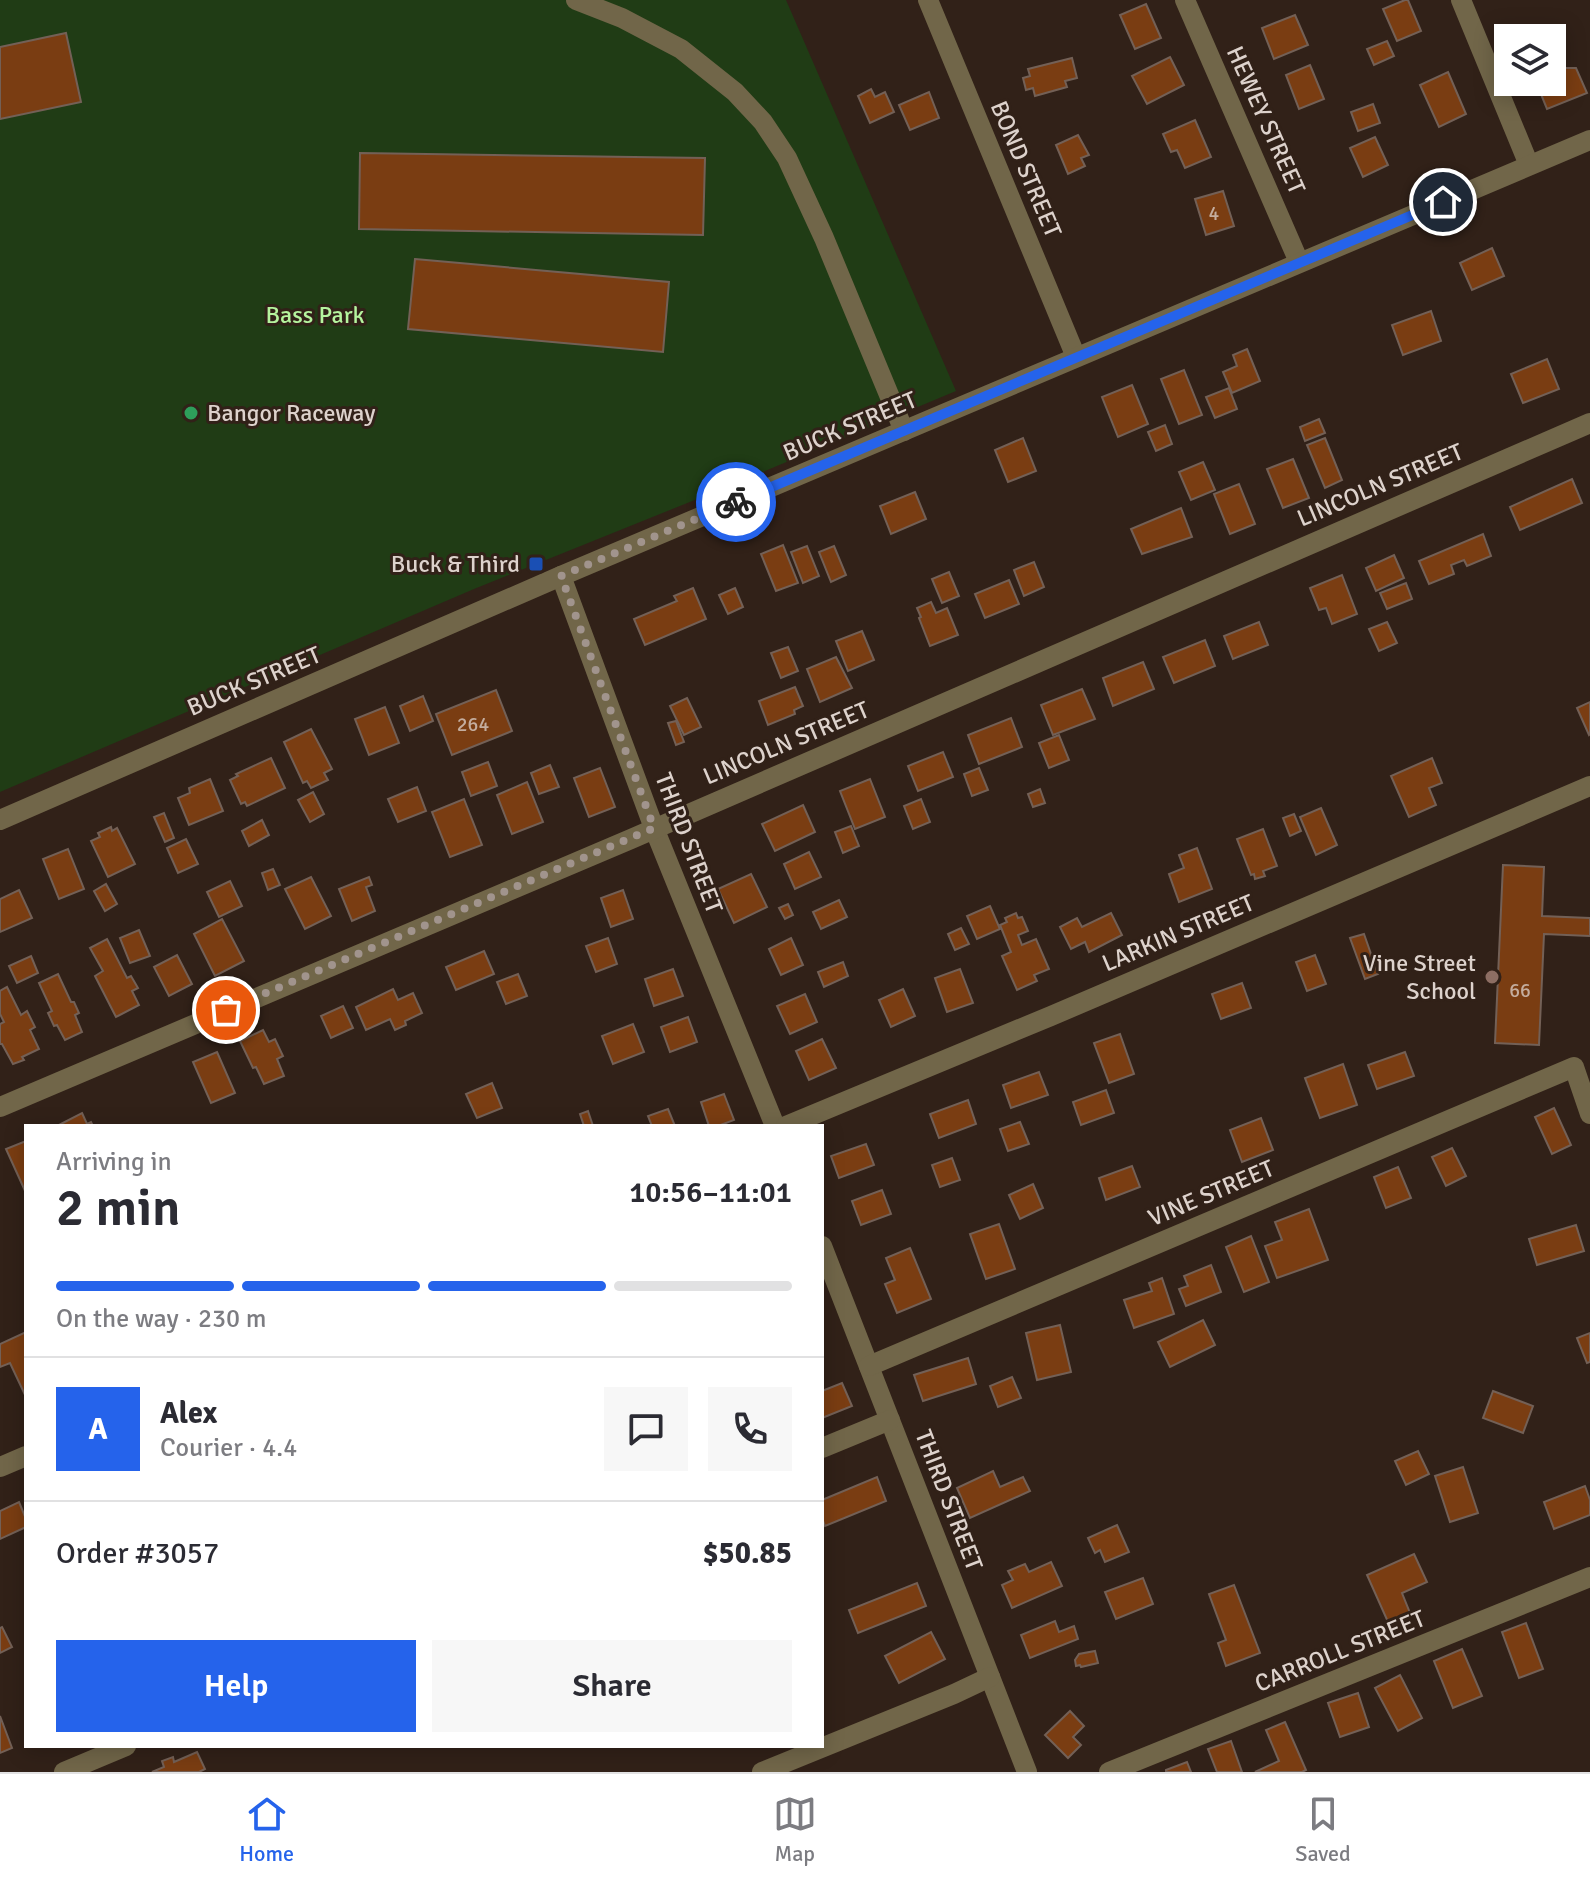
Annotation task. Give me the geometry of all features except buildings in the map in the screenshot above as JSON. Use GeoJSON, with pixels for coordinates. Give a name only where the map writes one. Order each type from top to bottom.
{"type":"FeatureCollection","features":[{"type":"Feature","properties":{"kind":"street"},"geometry":{"type":"LineString","coordinates":[[576,0],[622,18],[681,49],[735,92],[763,122],[787,158],[824,238],[904,431]]}},
{"type":"Feature","properties":{"kind":"street","name":"BOND STREET"},"geometry":{"type":"LineString","coordinates":[[928,0],[1076,357]]}},
{"type":"Feature","properties":{"kind":"street","name":"HEWEY STREET"},"geometry":{"type":"LineString","coordinates":[[1185,0],[1299,262]]}},
{"type":"Feature","properties":{"kind":"street"},"geometry":{"type":"LineString","coordinates":[[1461,0],[1529,165]]}},
{"type":"Feature","properties":{"kind":"street","name":"BUCK STREET"},"geometry":{"type":"LineString","coordinates":[[0,820],[561,576],[1590,140]]}},
{"type":"Feature","properties":{"kind":"street","name":"LINCOLN STREET"},"geometry":{"type":"LineString","coordinates":[[0,1107],[1590,423]]}},
{"type":"Feature","properties":{"kind":"street","name":"THIRD STREET"},"geometry":{"type":"LineString","coordinates":[[561,576],[654,828],[774,1124]]}},
{"type":"Feature","properties":{"kind":"street","name":"LARKIN STREET"},"geometry":{"type":"LineString","coordinates":[[791,1124],[1590,786]]}},
{"type":"Feature","properties":{"kind":"street","name":"VINE STREET"},"geometry":{"type":"LineString","coordinates":[[869,1366],[1574,1067],[1590,1114]]}},
{"type":"Feature","properties":{"kind":"street","name":"THIRD STREET"},"geometry":{"type":"LineString","coordinates":[[824,1251],[1027,1772]]}},
{"type":"Feature","properties":{"kind":"street"},"geometry":{"type":"LineString","coordinates":[[824,1447],[890,1420]]}},
{"type":"Feature","properties":{"kind":"street"},"geometry":{"type":"LineString","coordinates":[[0,1467],[24,1457]]}},
{"type":"Feature","properties":{"kind":"street","name":"CARROLL STREET"},"geometry":{"type":"LineString","coordinates":[[1109,1772],[1590,1577]]}},
{"type":"Feature","properties":{"kind":"street"},"geometry":{"type":"LineString","coordinates":[[824,1747],[990,1677]]}},
{"type":"Feature","properties":{"kind":"street"},"geometry":{"type":"LineString","coordinates":[[64,1772],[121,1748]]}},
{"type":"Feature","properties":{"kind":"street"},"geometry":{"type":"LineString","coordinates":[[762,1772],[821,1748]]}},
{"type":"Feature","properties":{"kind":"green space","name":"Bass Park"},"geometry":{"type":"Polygon","coordinates":[[[0,0],[786,0],[956,391],[474,589],[0,792],[0,0]]]}},
{"type":"Feature","properties":{"kind":"way so far"},"geometry":{"type":"LineString","coordinates":[[226,1010],[654,828],[561,576],[736,502]]}},
{"type":"Feature","properties":{"kind":"place","name":"Bangor Raceway"},"geometry":{"type":"Point","coordinates":[191,413]}},
{"type":"Feature","properties":{"kind":"place","name":"Buck & Third"},"geometry":{"type":"Point","coordinates":[536,564]}},
{"type":"Feature","properties":{"kind":"place","name":"Vine Street School"},"geometry":{"type":"Point","coordinates":[1492,977]}},
{"type":"Feature","properties":{"kind":"route"},"geometry":{"type":"LineString","coordinates":[[736,502],[1443,202]]}}]}
